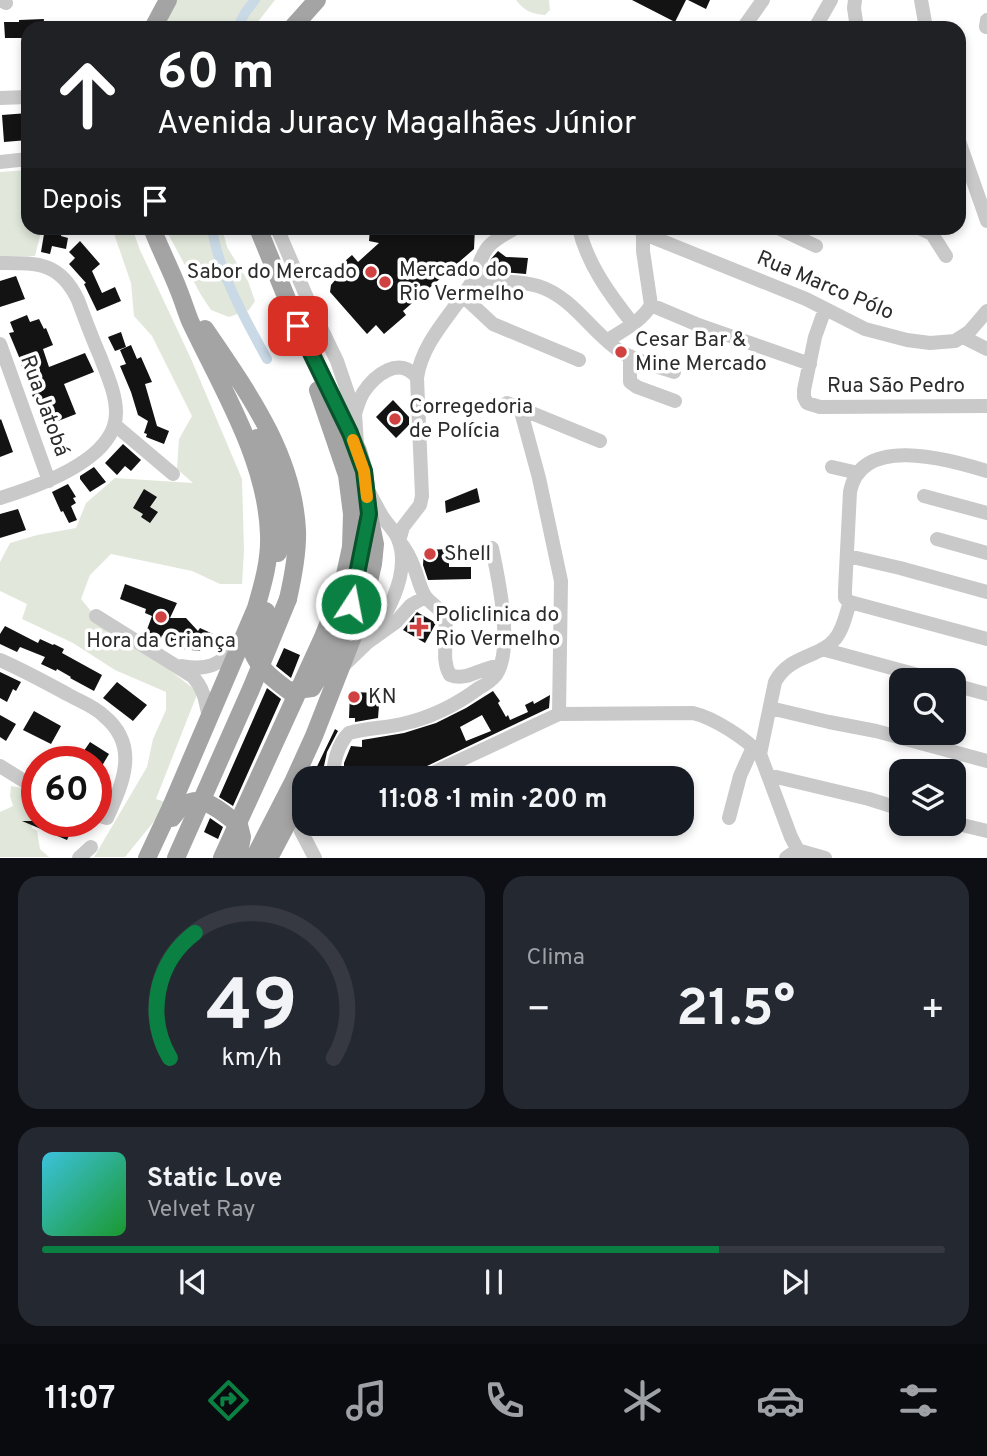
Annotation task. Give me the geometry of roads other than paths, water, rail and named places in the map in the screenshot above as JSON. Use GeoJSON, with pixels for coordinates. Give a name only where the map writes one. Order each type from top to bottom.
{"type":"FeatureCollection","features":[{"type":"Feature","properties":{"kind":"main road"},"geometry":{"type":"LineString","coordinates":[[157,21],[168,0]]}},
{"type":"Feature","properties":{"kind":"main road"},"geometry":{"type":"LineString","coordinates":[[298,21],[317,0]]}},
{"type":"Feature","properties":{"kind":"main road"},"geometry":{"type":"LineString","coordinates":[[150,852],[256,608],[268,557],[269,536],[261,482],[223,386],[190,320],[155,235]]}},
{"type":"Feature","properties":{"kind":"main road"},"geometry":{"type":"LineString","coordinates":[[261,235],[298,326],[358,451],[366,487],[377,517],[373,564],[361,616],[300,766]]}},
{"type":"Feature","properties":{"kind":"main road"},"geometry":{"type":"LineString","coordinates":[[176,858],[288,599],[294,571],[297,533],[294,503],[278,450],[236,376],[179,291]]}},
{"type":"Feature","properties":{"kind":"main road"},"geometry":{"type":"LineString","coordinates":[[222,858],[323,637],[341,593],[351,547],[352,514],[347,475],[298,326]]}},
{"type":"Feature","properties":{"kind":"main road"},"geometry":{"type":"LineString","coordinates":[[223,386],[246,413],[256,434],[269,466],[282,521],[274,588],[253,653],[259,666],[289,691],[312,688],[329,661],[351,604],[377,517]]}},
{"type":"Feature","properties":{"kind":"main road"},"geometry":{"type":"LineString","coordinates":[[254,858],[292,784]]}},
{"type":"Feature","properties":{"kind":"main road"},"geometry":{"type":"LineString","coordinates":[[150,852],[176,812],[187,802],[202,799],[239,825],[242,837],[238,858]]}},
{"type":"Feature","properties":{"kind":"main road"},"geometry":{"type":"LineString","coordinates":[[269,858],[292,811]]}},
{"type":"Feature","properties":{"kind":"street"},"geometry":{"type":"LineString","coordinates":[[748,21],[763,0]]}},
{"type":"Feature","properties":{"kind":"street"},"geometry":{"type":"LineString","coordinates":[[819,21],[831,0]]}},
{"type":"Feature","properties":{"kind":"street"},"geometry":{"type":"LineString","coordinates":[[855,0],[855,21]]}},
{"type":"Feature","properties":{"kind":"street"},"geometry":{"type":"LineString","coordinates":[[921,0],[925,21]]}},
{"type":"Feature","properties":{"kind":"street"},"geometry":{"type":"LineString","coordinates":[[0,98],[21,97]]}},
{"type":"Feature","properties":{"kind":"street"},"geometry":{"type":"LineString","coordinates":[[0,162],[21,160]]}},
{"type":"Feature","properties":{"kind":"street"},"geometry":{"type":"LineString","coordinates":[[966,161],[987,221]]}},
{"type":"Feature","properties":{"kind":"street"},"geometry":{"type":"LineString","coordinates":[[280,235],[337,361],[355,414],[358,451]]}},
{"type":"Feature","properties":{"kind":"street"},"geometry":{"type":"LineString","coordinates":[[341,668],[368,642],[384,620],[398,584],[401,564],[399,541],[403,527],[420,505],[422,496],[416,378],[419,363],[472,282],[488,247],[503,235]]}},
{"type":"Feature","properties":{"kind":"street"},"geometry":{"type":"LineString","coordinates":[[581,235],[592,266],[633,324]]}},
{"type":"Feature","properties":{"kind":"street"},"geometry":{"type":"LineString","coordinates":[[608,340],[642,317],[651,305],[643,235]]}},
{"type":"Feature","properties":{"kind":"street","name":"Rua Marco Pólo"},"geometry":{"type":"LineString","coordinates":[[654,235],[793,294],[866,329],[906,340],[930,343],[944,343],[963,337]]}},
{"type":"Feature","properties":{"kind":"street"},"geometry":{"type":"LineString","coordinates":[[793,235],[816,246]]}},
{"type":"Feature","properties":{"kind":"street"},"geometry":{"type":"LineString","coordinates":[[929,235],[947,256]]}},
{"type":"Feature","properties":{"kind":"street"},"geometry":{"type":"LineString","coordinates":[[0,263],[39,265],[54,270],[71,287],[113,390],[116,415],[114,425],[98,450],[88,458],[49,481],[0,498]]}},
{"type":"Feature","properties":{"kind":"street"},"geometry":{"type":"LineString","coordinates":[[472,282],[537,286],[551,292],[565,301],[621,352],[674,372]]}},
{"type":"Feature","properties":{"kind":"street"},"geometry":{"type":"LineString","coordinates":[[463,296],[493,324],[579,360]]}},
{"type":"Feature","properties":{"kind":"street"},"geometry":{"type":"LineString","coordinates":[[651,305],[810,364],[824,309]]}},
{"type":"Feature","properties":{"kind":"street"},"geometry":{"type":"LineString","coordinates":[[987,311],[963,337],[987,349]]}},
{"type":"Feature","properties":{"kind":"street","name":"Rua Jatobá"},"geometry":{"type":"LineString","coordinates":[[0,344],[49,481]]}},
{"type":"Feature","properties":{"kind":"street"},"geometry":{"type":"LineString","coordinates":[[630,356],[630,382],[675,401]]}},
{"type":"Feature","properties":{"kind":"street","name":"Rua São Pedro"},"geometry":{"type":"LineString","coordinates":[[810,364],[804,397],[807,403],[820,407],[987,406]]}},
{"type":"Feature","properties":{"kind":"street"},"geometry":{"type":"LineString","coordinates":[[355,414],[363,393],[383,372],[399,367],[412,372],[416,378]]}},
{"type":"Feature","properties":{"kind":"street"},"geometry":{"type":"LineString","coordinates":[[559,714],[561,582],[539,478],[513,406],[600,442]]}},
{"type":"Feature","properties":{"kind":"street"},"geometry":{"type":"LineString","coordinates":[[114,425],[173,474]]}},
{"type":"Feature","properties":{"kind":"street"},"geometry":{"type":"LineString","coordinates":[[987,471],[940,459],[906,455],[883,457],[874,461],[850,492],[855,517],[848,556],[845,598],[850,602],[987,639]]}},
{"type":"Feature","properties":{"kind":"street"},"geometry":{"type":"LineString","coordinates":[[832,467],[859,477]]}},
{"type":"Feature","properties":{"kind":"street"},"geometry":{"type":"LineString","coordinates":[[924,496],[987,513]]}},
{"type":"Feature","properties":{"kind":"street"},"geometry":{"type":"LineString","coordinates":[[377,517],[398,521],[411,517]]}},
{"type":"Feature","properties":{"kind":"street"},"geometry":{"type":"LineString","coordinates":[[377,517],[406,550],[425,597],[441,610],[444,619],[445,664],[450,675],[468,676],[485,668],[500,666]]}},
{"type":"Feature","properties":{"kind":"street"},"geometry":{"type":"LineString","coordinates":[[937,539],[987,553]]}},
{"type":"Feature","properties":{"kind":"street"},"geometry":{"type":"LineString","coordinates":[[334,766],[337,754],[349,733],[402,725],[448,708],[496,675],[503,654],[503,616],[492,548]]}},
{"type":"Feature","properties":{"kind":"street"},"geometry":{"type":"LineString","coordinates":[[848,556],[987,592]]}},
{"type":"Feature","properties":{"kind":"street"},"geometry":{"type":"LineString","coordinates":[[368,642],[388,629],[411,606],[425,597]]}},
{"type":"Feature","properties":{"kind":"street"},"geometry":{"type":"LineString","coordinates":[[729,818],[740,776],[756,750],[770,708],[775,682],[792,664],[822,649],[836,638],[850,602]]}},
{"type":"Feature","properties":{"kind":"street"},"geometry":{"type":"LineString","coordinates":[[96,615],[192,676],[206,699],[209,719]]}},
{"type":"Feature","properties":{"kind":"street"},"geometry":{"type":"LineString","coordinates":[[176,665],[194,669],[215,665],[243,640]]}},
{"type":"Feature","properties":{"kind":"street"},"geometry":{"type":"LineString","coordinates":[[822,649],[892,668]]}},
{"type":"Feature","properties":{"kind":"street"},"geometry":{"type":"LineString","coordinates":[[0,660],[103,714],[120,734],[126,758],[125,773],[120,790],[112,802]]}},
{"type":"Feature","properties":{"kind":"street"},"geometry":{"type":"LineString","coordinates":[[966,688],[987,694]]}},
{"type":"Feature","properties":{"kind":"street"},"geometry":{"type":"LineString","coordinates":[[770,708],[876,731],[987,761]]}},
{"type":"Feature","properties":{"kind":"street"},"geometry":{"type":"LineString","coordinates":[[448,766],[559,714],[702,715],[734,733],[756,750],[768,775],[795,855],[825,858]]}},
{"type":"Feature","properties":{"kind":"street"},"geometry":{"type":"LineString","coordinates":[[0,766],[21,779]]}},
{"type":"Feature","properties":{"kind":"street"},"geometry":{"type":"LineString","coordinates":[[768,775],[889,805]]}},
{"type":"Feature","properties":{"kind":"street"},"geometry":{"type":"LineString","coordinates":[[966,827],[987,831]]}},
{"type":"Feature","properties":{"kind":"street"},"geometry":{"type":"LineString","coordinates":[[303,836],[316,858]]}},
{"type":"Feature","properties":{"kind":"street"},"geometry":{"type":"LineString","coordinates":[[79,858],[91,847]]}},
{"type":"Feature","properties":{"kind":"waterway"},"geometry":{"type":"LineString","coordinates":[[241,21],[255,0]]}},
{"type":"Feature","properties":{"kind":"waterway"},"geometry":{"type":"LineString","coordinates":[[213,235],[227,278],[267,359]]}},
{"type":"Feature","properties":{"kind":"place","name":"Sabor do Mercado"},"geometry":{"type":"Point","coordinates":[371,272]}},
{"type":"Feature","properties":{"kind":"place","name":"Mercado do Rio Vermelho"},"geometry":{"type":"Point","coordinates":[385,282]}},
{"type":"Feature","properties":{"kind":"place","name":"Cesar Bar & Mine Mercado"},"geometry":{"type":"Point","coordinates":[621,352]}},
{"type":"Feature","properties":{"kind":"place","name":"Corregedoria de Polícia"},"geometry":{"type":"Point","coordinates":[395,419]}},
{"type":"Feature","properties":{"kind":"place","name":"Shell"},"geometry":{"type":"Point","coordinates":[430,554]}},
{"type":"Feature","properties":{"kind":"place","name":"Hora da Criança"},"geometry":{"type":"Point","coordinates":[161,617]}},
{"type":"Feature","properties":{"kind":"place","name":"Policlinica do Rio Vermelho"},"geometry":{"type":"Point","coordinates":[419,627]}},
{"type":"Feature","properties":{"kind":"place","name":"KN"},"geometry":{"type":"Point","coordinates":[354,697]}}]}
